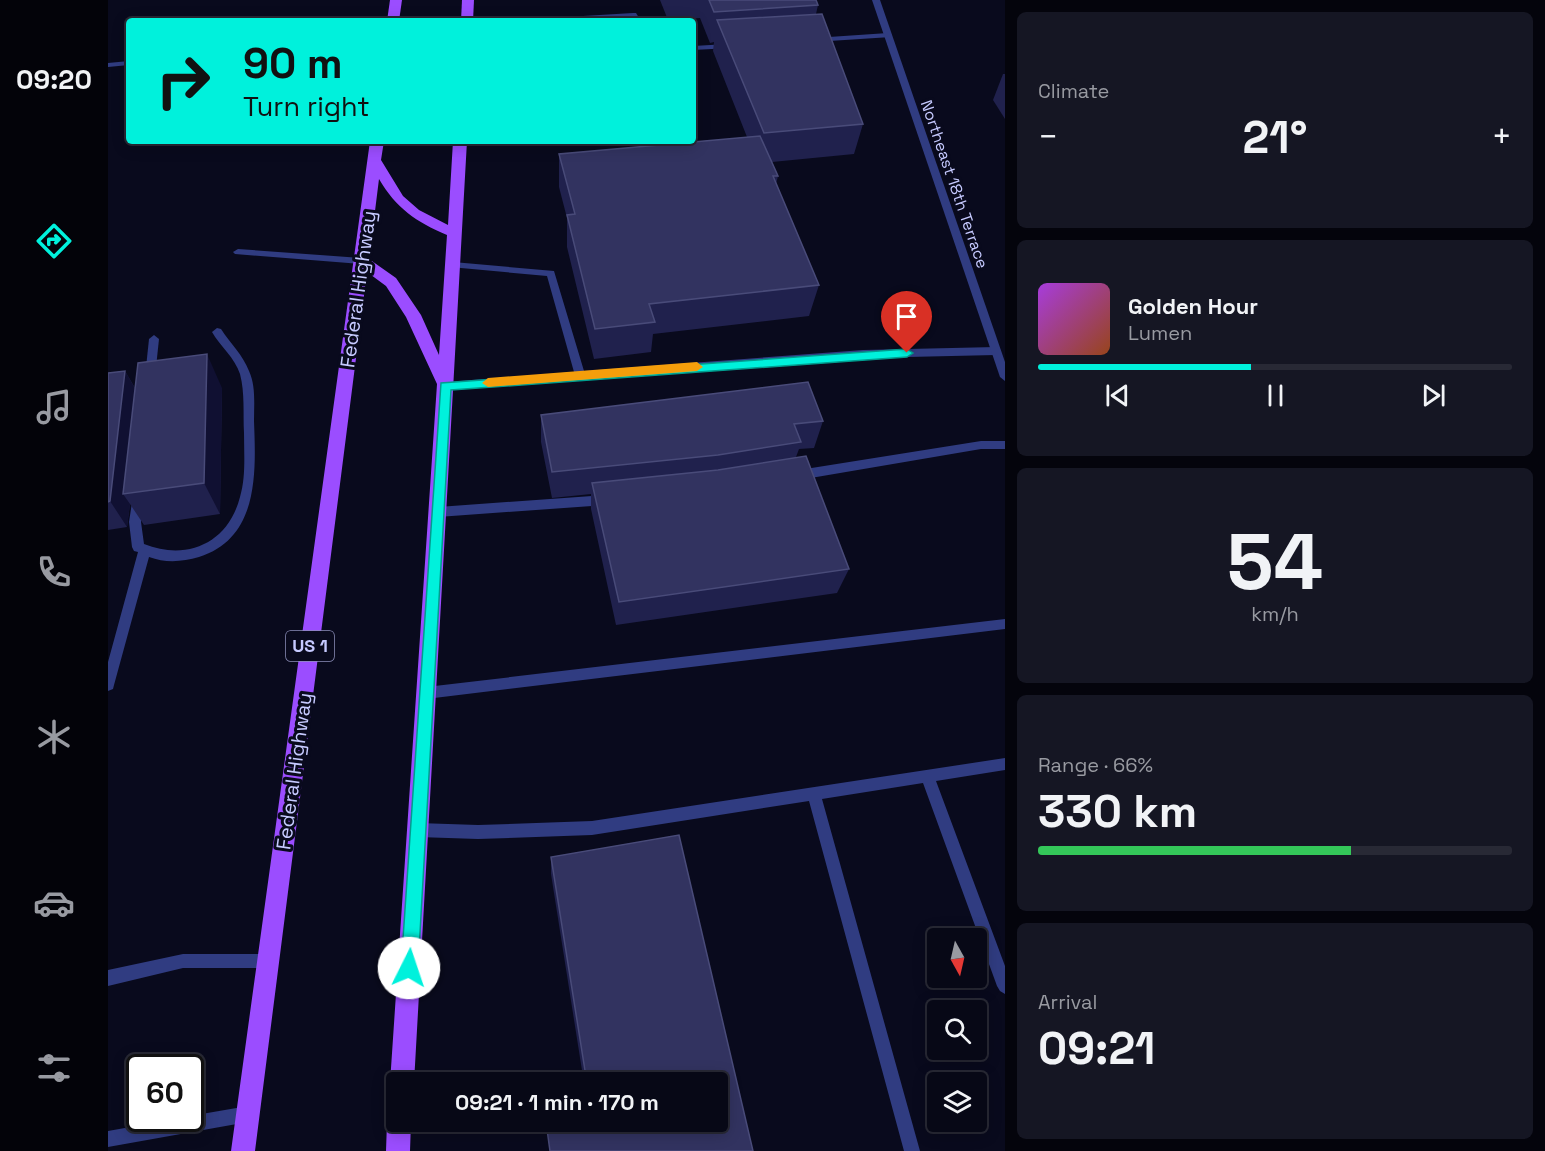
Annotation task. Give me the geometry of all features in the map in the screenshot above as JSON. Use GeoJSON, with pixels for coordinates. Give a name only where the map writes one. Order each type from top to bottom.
{"type":"FeatureCollection","features":[{"type":"Feature","properties":{"kind":"main road"},"geometry":{"type":"LineString","coordinates":[[393,18],[396,0]]}},
{"type":"Feature","properties":{"kind":"main road"},"geometry":{"type":"LineString","coordinates":[[467,18],[468,0]]}},
{"type":"Feature","properties":{"kind":"main road","name":"Federal Highway"},"geometry":{"type":"LineString","coordinates":[[243,1151],[377,144]]}},
{"type":"Feature","properties":{"kind":"main road"},"geometry":{"type":"LineString","coordinates":[[403,1072],[460,144]]}},
{"type":"Feature","properties":{"kind":"main road"},"geometry":{"type":"LineString","coordinates":[[375,161],[397,200],[421,219],[455,233]]}},
{"type":"Feature","properties":{"kind":"main road"},"geometry":{"type":"LineString","coordinates":[[361,261],[391,282],[408,306],[446,386]]}},
{"type":"Feature","properties":{"kind":"main road"},"geometry":{"type":"LineString","coordinates":[[398,1151],[399,1132]]}},
{"type":"Feature","properties":{"kind":"street","name":"Northeast 18th Terrace"},"geometry":{"type":"LineString","coordinates":[[876,0],[996,351],[1002,362],[1005,377]]}},
{"type":"Feature","properties":{"kind":"street"},"geometry":{"type":"LineString","coordinates":[[583,18],[633,15],[635,18]]}},
{"type":"Feature","properties":{"kind":"street"},"geometry":{"type":"LineString","coordinates":[[808,40],[888,34]]}},
{"type":"Feature","properties":{"kind":"street"},"geometry":{"type":"LineString","coordinates":[[696,48],[739,45]]}},
{"type":"Feature","properties":{"kind":"street"},"geometry":{"type":"LineString","coordinates":[[108,65],[126,63]]}},
{"type":"Feature","properties":{"kind":"street"},"geometry":{"type":"LineString","coordinates":[[238,252],[361,261]]}},
{"type":"Feature","properties":{"kind":"street"},"geometry":{"type":"LineString","coordinates":[[453,266],[551,273],[580,376]]}},
{"type":"Feature","properties":{"kind":"street"},"geometry":{"type":"LineString","coordinates":[[138,488],[135,522],[138,547],[163,558],[192,555],[218,544],[234,526],[246,499],[249,462],[248,400],[244,370],[217,332]]}},
{"type":"Feature","properties":{"kind":"street"},"geometry":{"type":"LineString","coordinates":[[149,385],[154,339]]}},
{"type":"Feature","properties":{"kind":"street"},"geometry":{"type":"LineString","coordinates":[[446,386],[863,354],[996,351]]}},
{"type":"Feature","properties":{"kind":"street"},"geometry":{"type":"LineString","coordinates":[[782,478],[981,445],[1005,445]]}},
{"type":"Feature","properties":{"kind":"street"},"geometry":{"type":"LineString","coordinates":[[438,512],[616,499]]}},
{"type":"Feature","properties":{"kind":"street"},"geometry":{"type":"LineString","coordinates":[[108,685],[145,550]]}},
{"type":"Feature","properties":{"kind":"street"},"geometry":{"type":"LineString","coordinates":[[426,693],[1005,624]]}},
{"type":"Feature","properties":{"kind":"street"},"geometry":{"type":"LineString","coordinates":[[418,830],[478,832],[592,828],[814,796],[1005,764]]}},
{"type":"Feature","properties":{"kind":"street"},"geometry":{"type":"LineString","coordinates":[[927,776],[1005,986]]}},
{"type":"Feature","properties":{"kind":"street"},"geometry":{"type":"LineString","coordinates":[[814,796],[912,1151]]}},
{"type":"Feature","properties":{"kind":"street"},"geometry":{"type":"LineString","coordinates":[[108,978],[183,962],[268,961]]}},
{"type":"Feature","properties":{"kind":"street"},"geometry":{"type":"LineString","coordinates":[[108,1139],[248,1114]]}},
{"type":"Feature","properties":{"kind":"building"},"geometry":{"type":"Polygon","coordinates":[[[709,0],[816,0],[818,5],[714,12],[709,0]]]}},
{"type":"Feature","properties":{"kind":"building"},"geometry":{"type":"Polygon","coordinates":[[[822,14],[863,124],[764,133],[717,20],[822,14]]]}},
{"type":"Feature","properties":{"kind":"building"},"geometry":{"type":"Polygon","coordinates":[[[760,136],[778,176],[773,176],[819,285],[649,304],[655,322],[595,329],[567,215],[575,214],[559,154],[671,144],[696,144],[696,142],[760,136]]]}},
{"type":"Feature","properties":{"kind":"building"},"geometry":{"type":"Polygon","coordinates":[[[207,354],[204,483],[123,494],[138,363],[207,354]]]}},
{"type":"Feature","properties":{"kind":"building"},"geometry":{"type":"Polygon","coordinates":[[[125,371],[110,501],[108,502],[108,373],[125,371]]]}},
{"type":"Feature","properties":{"kind":"building"},"geometry":{"type":"Polygon","coordinates":[[[808,382],[823,421],[794,424],[801,442],[718,455],[552,472],[541,415],[808,382]]]}},
{"type":"Feature","properties":{"kind":"building"},"geometry":{"type":"Polygon","coordinates":[[[806,456],[849,569],[619,602],[592,483],[718,470],[806,456]]]}},
{"type":"Feature","properties":{"kind":"building"},"geometry":{"type":"Polygon","coordinates":[[[679,835],[753,1151],[550,1151],[547,1132],[728,1132],[728,1072],[585,1072],[551,857],[679,835]]]}},
{"type":"Feature","properties":{"kind":"slow traffic"},"geometry":{"type":"LineString","coordinates":[[488,383],[697,367]]}},
{"type":"Feature","properties":{"kind":"route"},"geometry":{"type":"LineString","coordinates":[[409,968],[446,386],[863,354],[907,353]]}}]}
